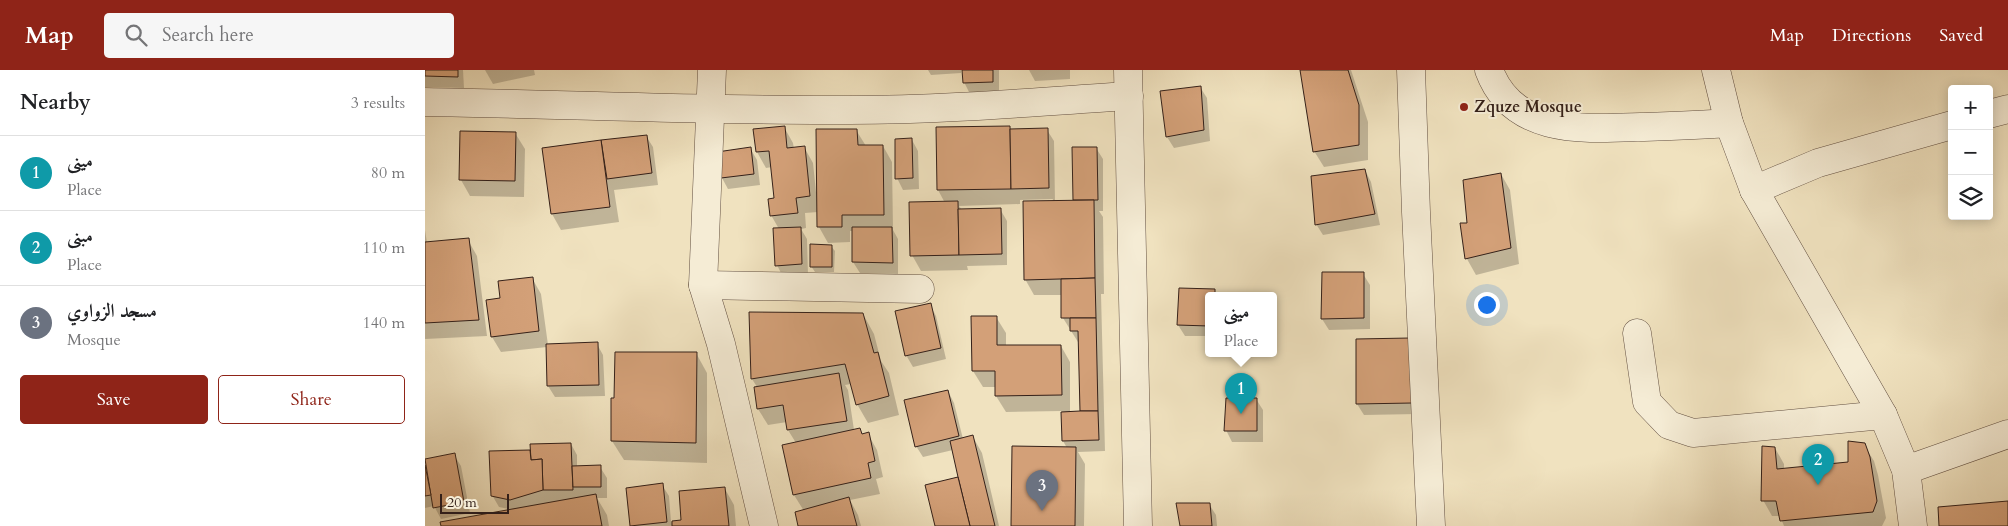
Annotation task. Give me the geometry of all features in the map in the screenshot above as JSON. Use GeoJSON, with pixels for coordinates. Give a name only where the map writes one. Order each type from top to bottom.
{"type":"FeatureCollection","features":[{"type":"Feature","properties":{"kind":"street"},"geometry":{"type":"LineString","coordinates":[[712,70],[703,285],[721,344],[764,526]]}},
{"type":"Feature","properties":{"kind":"street"},"geometry":{"type":"LineString","coordinates":[[1411,70],[1431,526]]}},
{"type":"Feature","properties":{"kind":"street"},"geometry":{"type":"LineString","coordinates":[[1489,70],[1495,86],[1511,103],[1525,114],[1549,124],[1581,129],[1729,124]]}},
{"type":"Feature","properties":{"kind":"street"},"geometry":{"type":"LineString","coordinates":[[1716,70],[1729,124],[1754,190],[1883,415],[1906,470],[1913,526]]}},
{"type":"Feature","properties":{"kind":"street"},"geometry":{"type":"LineString","coordinates":[[425,102],[711,109],[851,110],[993,105],[1129,83],[1138,526]]}},
{"type":"Feature","properties":{"kind":"street"},"geometry":{"type":"LineString","coordinates":[[1993,113],[2008,109]]}},
{"type":"Feature","properties":{"kind":"street"},"geometry":{"type":"LineString","coordinates":[[1754,190],[1818,163],[1948,126]]}},
{"type":"Feature","properties":{"kind":"street"},"geometry":{"type":"LineString","coordinates":[[703,285],[920,289]]}},
{"type":"Feature","properties":{"kind":"street"},"geometry":{"type":"LineString","coordinates":[[1637,333],[1647,402],[1669,425],[1693,433],[1883,415]]}},
{"type":"Feature","properties":{"kind":"street"},"geometry":{"type":"LineString","coordinates":[[1906,470],[2008,434]]}},
{"type":"Feature","properties":{"kind":"building"},"geometry":{"type":"Polygon","coordinates":[[[425,70],[458,70],[458,77],[425,76],[425,70]]]}},
{"type":"Feature","properties":{"kind":"building"},"geometry":{"type":"Polygon","coordinates":[[[962,70],[993,70],[993,82],[963,83],[962,70]]]}},
{"type":"Feature","properties":{"kind":"building"},"geometry":{"type":"Polygon","coordinates":[[[1300,70],[1348,70],[1359,105],[1359,145],[1313,152],[1300,70]]]}},
{"type":"Feature","properties":{"kind":"building"},"geometry":{"type":"Polygon","coordinates":[[[1201,86],[1204,130],[1166,137],[1160,91],[1201,86]]]}},
{"type":"Feature","properties":{"kind":"building"},"geometry":{"type":"Polygon","coordinates":[[[785,126],[787,148],[805,146],[810,196],[796,198],[798,213],[770,216],[768,199],[774,198],[769,151],[756,152],[753,129],[785,126]]]}},
{"type":"Feature","properties":{"kind":"building"},"geometry":{"type":"Polygon","coordinates":[[[1010,126],[1011,189],[937,190],[936,127],[1010,126]]]}},
{"type":"Feature","properties":{"kind":"building"},"geometry":{"type":"Polygon","coordinates":[[[1048,128],[1049,188],[1011,189],[1010,129],[1048,128]]]}},
{"type":"Feature","properties":{"kind":"building"},"geometry":{"type":"Polygon","coordinates":[[[816,129],[857,129],[858,145],[883,145],[884,215],[842,215],[842,227],[817,227],[816,129]]]}},
{"type":"Feature","properties":{"kind":"building"},"geometry":{"type":"Polygon","coordinates":[[[460,131],[516,132],[515,181],[459,180],[460,131]]]}},
{"type":"Feature","properties":{"kind":"building"},"geometry":{"type":"Polygon","coordinates":[[[647,135],[652,173],[607,179],[601,140],[647,135]]]}},
{"type":"Feature","properties":{"kind":"building"},"geometry":{"type":"Polygon","coordinates":[[[912,138],[913,178],[895,179],[895,139],[912,138]]]}},
{"type":"Feature","properties":{"kind":"building"},"geometry":{"type":"Polygon","coordinates":[[[601,140],[610,207],[551,214],[542,148],[601,140]]]}},
{"type":"Feature","properties":{"kind":"building"},"geometry":{"type":"Polygon","coordinates":[[[751,147],[754,174],[721,178],[717,152],[751,147]]]}},
{"type":"Feature","properties":{"kind":"building"},"geometry":{"type":"Polygon","coordinates":[[[1072,147],[1097,147],[1098,200],[1073,200],[1072,147]]]}},
{"type":"Feature","properties":{"kind":"building"},"geometry":{"type":"Polygon","coordinates":[[[1365,169],[1375,214],[1315,225],[1311,176],[1365,169]]]}},
{"type":"Feature","properties":{"kind":"building"},"geometry":{"type":"Polygon","coordinates":[[[1501,173],[1511,248],[1465,259],[1460,223],[1467,223],[1463,180],[1501,173]]]}},
{"type":"Feature","properties":{"kind":"building"},"geometry":{"type":"Polygon","coordinates":[[[1094,200],[1095,278],[1024,280],[1023,201],[1094,200]]]}},
{"type":"Feature","properties":{"kind":"building"},"geometry":{"type":"Polygon","coordinates":[[[958,201],[959,255],[910,256],[909,202],[958,201]]]}},
{"type":"Feature","properties":{"kind":"building"},"geometry":{"type":"Polygon","coordinates":[[[1001,208],[1002,254],[959,255],[958,209],[1001,208]]]}},
{"type":"Feature","properties":{"kind":"building"},"geometry":{"type":"Polygon","coordinates":[[[801,227],[802,264],[775,266],[773,228],[801,227]]]}},
{"type":"Feature","properties":{"kind":"building"},"geometry":{"type":"Polygon","coordinates":[[[852,227],[892,227],[893,263],[852,262],[852,227]]]}},
{"type":"Feature","properties":{"kind":"building"},"geometry":{"type":"Polygon","coordinates":[[[469,238],[479,320],[425,323],[425,242],[469,238]]]}},
{"type":"Feature","properties":{"kind":"building"},"geometry":{"type":"Polygon","coordinates":[[[810,244],[832,245],[832,267],[810,267],[810,244]]]}},
{"type":"Feature","properties":{"kind":"building"},"geometry":{"type":"Polygon","coordinates":[[[1322,272],[1364,272],[1364,318],[1321,319],[1322,272]]]}},
{"type":"Feature","properties":{"kind":"building"},"geometry":{"type":"Polygon","coordinates":[[[533,277],[539,331],[491,337],[486,300],[500,298],[498,281],[533,277]]]}},
{"type":"Feature","properties":{"kind":"building"},"geometry":{"type":"Polygon","coordinates":[[[1095,278],[1096,318],[1061,318],[1061,279],[1095,278]]]}},
{"type":"Feature","properties":{"kind":"building"},"geometry":{"type":"Polygon","coordinates":[[[1179,288],[1215,289],[1215,292],[1205,292],[1205,326],[1177,325],[1179,288]]]}},
{"type":"Feature","properties":{"kind":"building"},"geometry":{"type":"Polygon","coordinates":[[[931,303],[941,348],[905,356],[895,311],[931,303]]]}},
{"type":"Feature","properties":{"kind":"building"},"geometry":{"type":"Polygon","coordinates":[[[749,312],[863,313],[874,353],[878,352],[889,396],[856,405],[845,364],[751,379],[749,312]]]}},
{"type":"Feature","properties":{"kind":"building"},"geometry":{"type":"Polygon","coordinates":[[[971,316],[997,316],[997,345],[1061,345],[1062,395],[995,396],[995,371],[972,371],[971,316]]]}},
{"type":"Feature","properties":{"kind":"building"},"geometry":{"type":"Polygon","coordinates":[[[1070,318],[1096,318],[1098,411],[1080,411],[1078,331],[1070,331],[1070,318]]]}},
{"type":"Feature","properties":{"kind":"building"},"geometry":{"type":"Polygon","coordinates":[[[1410,338],[1412,403],[1356,404],[1356,339],[1410,338]]]}},
{"type":"Feature","properties":{"kind":"building"},"geometry":{"type":"Polygon","coordinates":[[[598,342],[599,385],[547,386],[546,344],[598,342]]]}},
{"type":"Feature","properties":{"kind":"building"},"geometry":{"type":"Polygon","coordinates":[[[615,352],[697,352],[696,443],[611,441],[611,398],[614,398],[615,352]]]}},
{"type":"Feature","properties":{"kind":"building"},"geometry":{"type":"Polygon","coordinates":[[[839,373],[847,421],[787,430],[783,405],[757,409],[754,387],[839,373]]]}},
{"type":"Feature","properties":{"kind":"building"},"geometry":{"type":"Polygon","coordinates":[[[948,390],[959,436],[915,447],[904,400],[948,390]]]}},
{"type":"Feature","properties":{"kind":"building"},"geometry":{"type":"Polygon","coordinates":[[[1226,398],[1257,398],[1257,431],[1224,431],[1226,398]]]}},
{"type":"Feature","properties":{"kind":"building"},"geometry":{"type":"Polygon","coordinates":[[[1098,411],[1099,440],[1062,441],[1061,412],[1098,411]]]}},
{"type":"Feature","properties":{"kind":"building"},"geometry":{"type":"Polygon","coordinates":[[[860,428],[862,434],[869,432],[875,461],[868,463],[871,478],[793,495],[782,445],[860,428]]]}},
{"type":"Feature","properties":{"kind":"building"},"geometry":{"type":"Polygon","coordinates":[[[973,435],[995,526],[970,526],[958,477],[950,441],[973,435]]]}},
{"type":"Feature","properties":{"kind":"building"},"geometry":{"type":"Polygon","coordinates":[[[1848,441],[1865,443],[1870,457],[1877,501],[1873,512],[1780,521],[1776,501],[1761,501],[1762,446],[1775,447],[1777,469],[1848,462],[1848,441]]]}},
{"type":"Feature","properties":{"kind":"building"},"geometry":{"type":"Polygon","coordinates":[[[571,443],[573,490],[543,490],[542,459],[531,460],[530,444],[571,443]]]}},
{"type":"Feature","properties":{"kind":"building"},"geometry":{"type":"Polygon","coordinates":[[[1012,446],[1076,447],[1075,526],[1011,526],[1012,446]]]}},
{"type":"Feature","properties":{"kind":"building"},"geometry":{"type":"Polygon","coordinates":[[[530,450],[531,460],[542,459],[543,490],[510,500],[491,496],[489,451],[530,450]]]}},
{"type":"Feature","properties":{"kind":"building"},"geometry":{"type":"Polygon","coordinates":[[[455,453],[464,502],[433,508],[425,459],[455,453]]]}},
{"type":"Feature","properties":{"kind":"building"},"geometry":{"type":"Polygon","coordinates":[[[425,465],[431,495],[425,496],[425,465]]]}},
{"type":"Feature","properties":{"kind":"building"},"geometry":{"type":"Polygon","coordinates":[[[601,465],[601,487],[573,487],[572,466],[601,465]]]}},
{"type":"Feature","properties":{"kind":"building"},"geometry":{"type":"Polygon","coordinates":[[[958,477],[970,526],[935,526],[925,485],[958,477]]]}},
{"type":"Feature","properties":{"kind":"building"},"geometry":{"type":"Polygon","coordinates":[[[663,483],[667,522],[630,526],[626,488],[663,483]]]}},
{"type":"Feature","properties":{"kind":"building"},"geometry":{"type":"Polygon","coordinates":[[[725,487],[729,526],[672,526],[672,521],[681,520],[679,491],[725,487]]]}},
{"type":"Feature","properties":{"kind":"building"},"geometry":{"type":"Polygon","coordinates":[[[596,494],[602,526],[441,526],[440,522],[596,494]]]}},
{"type":"Feature","properties":{"kind":"building"},"geometry":{"type":"Polygon","coordinates":[[[849,497],[857,526],[798,526],[795,512],[849,497]]]}},
{"type":"Feature","properties":{"kind":"building"},"geometry":{"type":"Polygon","coordinates":[[[2008,501],[2008,526],[1939,526],[1938,507],[2008,501]]]}},
{"type":"Feature","properties":{"kind":"building"},"geometry":{"type":"Polygon","coordinates":[[[1176,503],[1210,503],[1212,526],[1180,526],[1176,503]]]}},
{"type":"Feature","properties":{"kind":"place","name":"Zquze Mosque"},"geometry":{"type":"Point","coordinates":[1464,107]}},
{"type":"Feature","properties":{"kind":"place","name":"مينى"},"geometry":{"type":"Point","coordinates":[1241,414]}},
{"type":"Feature","properties":{"kind":"place","name":"مبنى"},"geometry":{"type":"Point","coordinates":[1818,485]}},
{"type":"Feature","properties":{"kind":"place","name":"مسجد الزواوي"},"geometry":{"type":"Point","coordinates":[1042,511]}}]}
